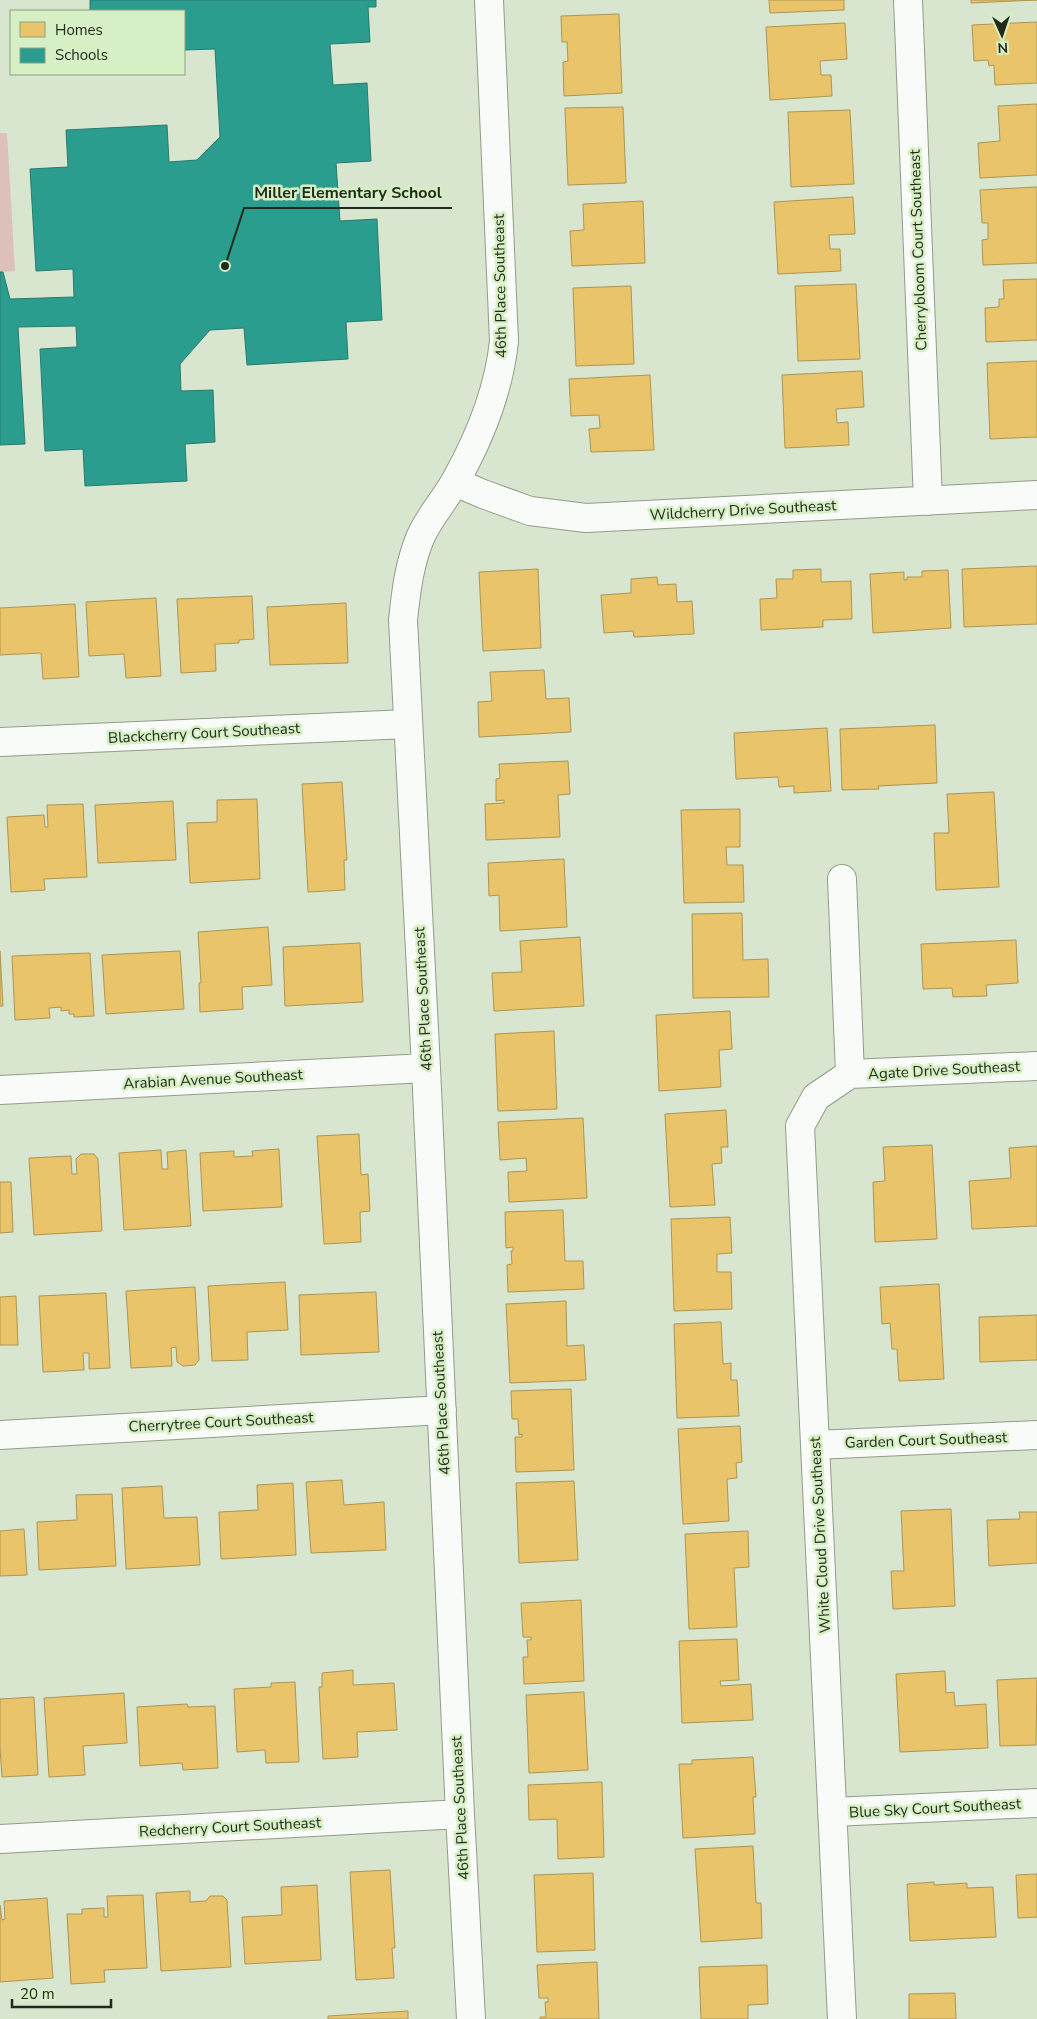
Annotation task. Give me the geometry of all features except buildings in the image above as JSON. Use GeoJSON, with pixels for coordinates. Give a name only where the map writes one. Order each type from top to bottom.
{"type":"FeatureCollection","features":[{"type":"Feature","properties":{"kind":"street","name":"46th Place Southeast"},"geometry":{"type":"LineString","coordinates":[[471,2019],[403,620],[406,586],[420,538],[456,482],[468,458],[495,392],[501,368],[504,341],[489,0]]}},
{"type":"Feature","properties":{"kind":"street","name":"Cherrybloom Court Southeast"},"geometry":{"type":"LineString","coordinates":[[908,0],[928,501]]}},
{"type":"Feature","properties":{"kind":"street","name":"Wildcherry Drive Southeast"},"geometry":{"type":"LineString","coordinates":[[456,482],[530,511],[586,518],[1037,495]]}},
{"type":"Feature","properties":{"kind":"street","name":"Blackcherry Court Southeast"},"geometry":{"type":"LineString","coordinates":[[0,742],[408,724]]}},
{"type":"Feature","properties":{"kind":"street"},"geometry":{"type":"LineString","coordinates":[[842,879],[850,1074]]}},
{"type":"Feature","properties":{"kind":"street","name":"Agate Drive Southeast"},"geometry":{"type":"LineString","coordinates":[[850,1074],[1037,1066]]}},
{"type":"Feature","properties":{"kind":"street","name":"Arabian Avenue Southeast"},"geometry":{"type":"LineString","coordinates":[[0,1090],[426,1068]]}},
{"type":"Feature","properties":{"kind":"street","name":"White Cloud Drive Southeast"},"geometry":{"type":"LineString","coordinates":[[842,2019],[800,1126],[816,1097],[850,1074]]}},
{"type":"Feature","properties":{"kind":"street","name":"Cherrytree Court Southeast"},"geometry":{"type":"LineString","coordinates":[[0,1435],[442,1410]]}},
{"type":"Feature","properties":{"kind":"street","name":"Garden Court Southeast"},"geometry":{"type":"LineString","coordinates":[[815,1445],[1037,1435]]}},
{"type":"Feature","properties":{"kind":"street","name":"Blue Sky Court Southeast"},"geometry":{"type":"LineString","coordinates":[[832,1812],[1037,1803]]}},
{"type":"Feature","properties":{"kind":"street","name":"Redcherry Court Southeast"},"geometry":{"type":"LineString","coordinates":[[0,1839],[460,1814]]}},
{"type":"Feature","properties":{"kind":"shaded area"},"geometry":{"type":"Polygon","coordinates":[[[0,133],[7,133],[15,271],[0,272],[0,133]]]}},
{"type":"Feature","properties":{"kind":"place","name":"Miller Elementary School"},"geometry":{"type":"Point","coordinates":[225,266]}}]}
